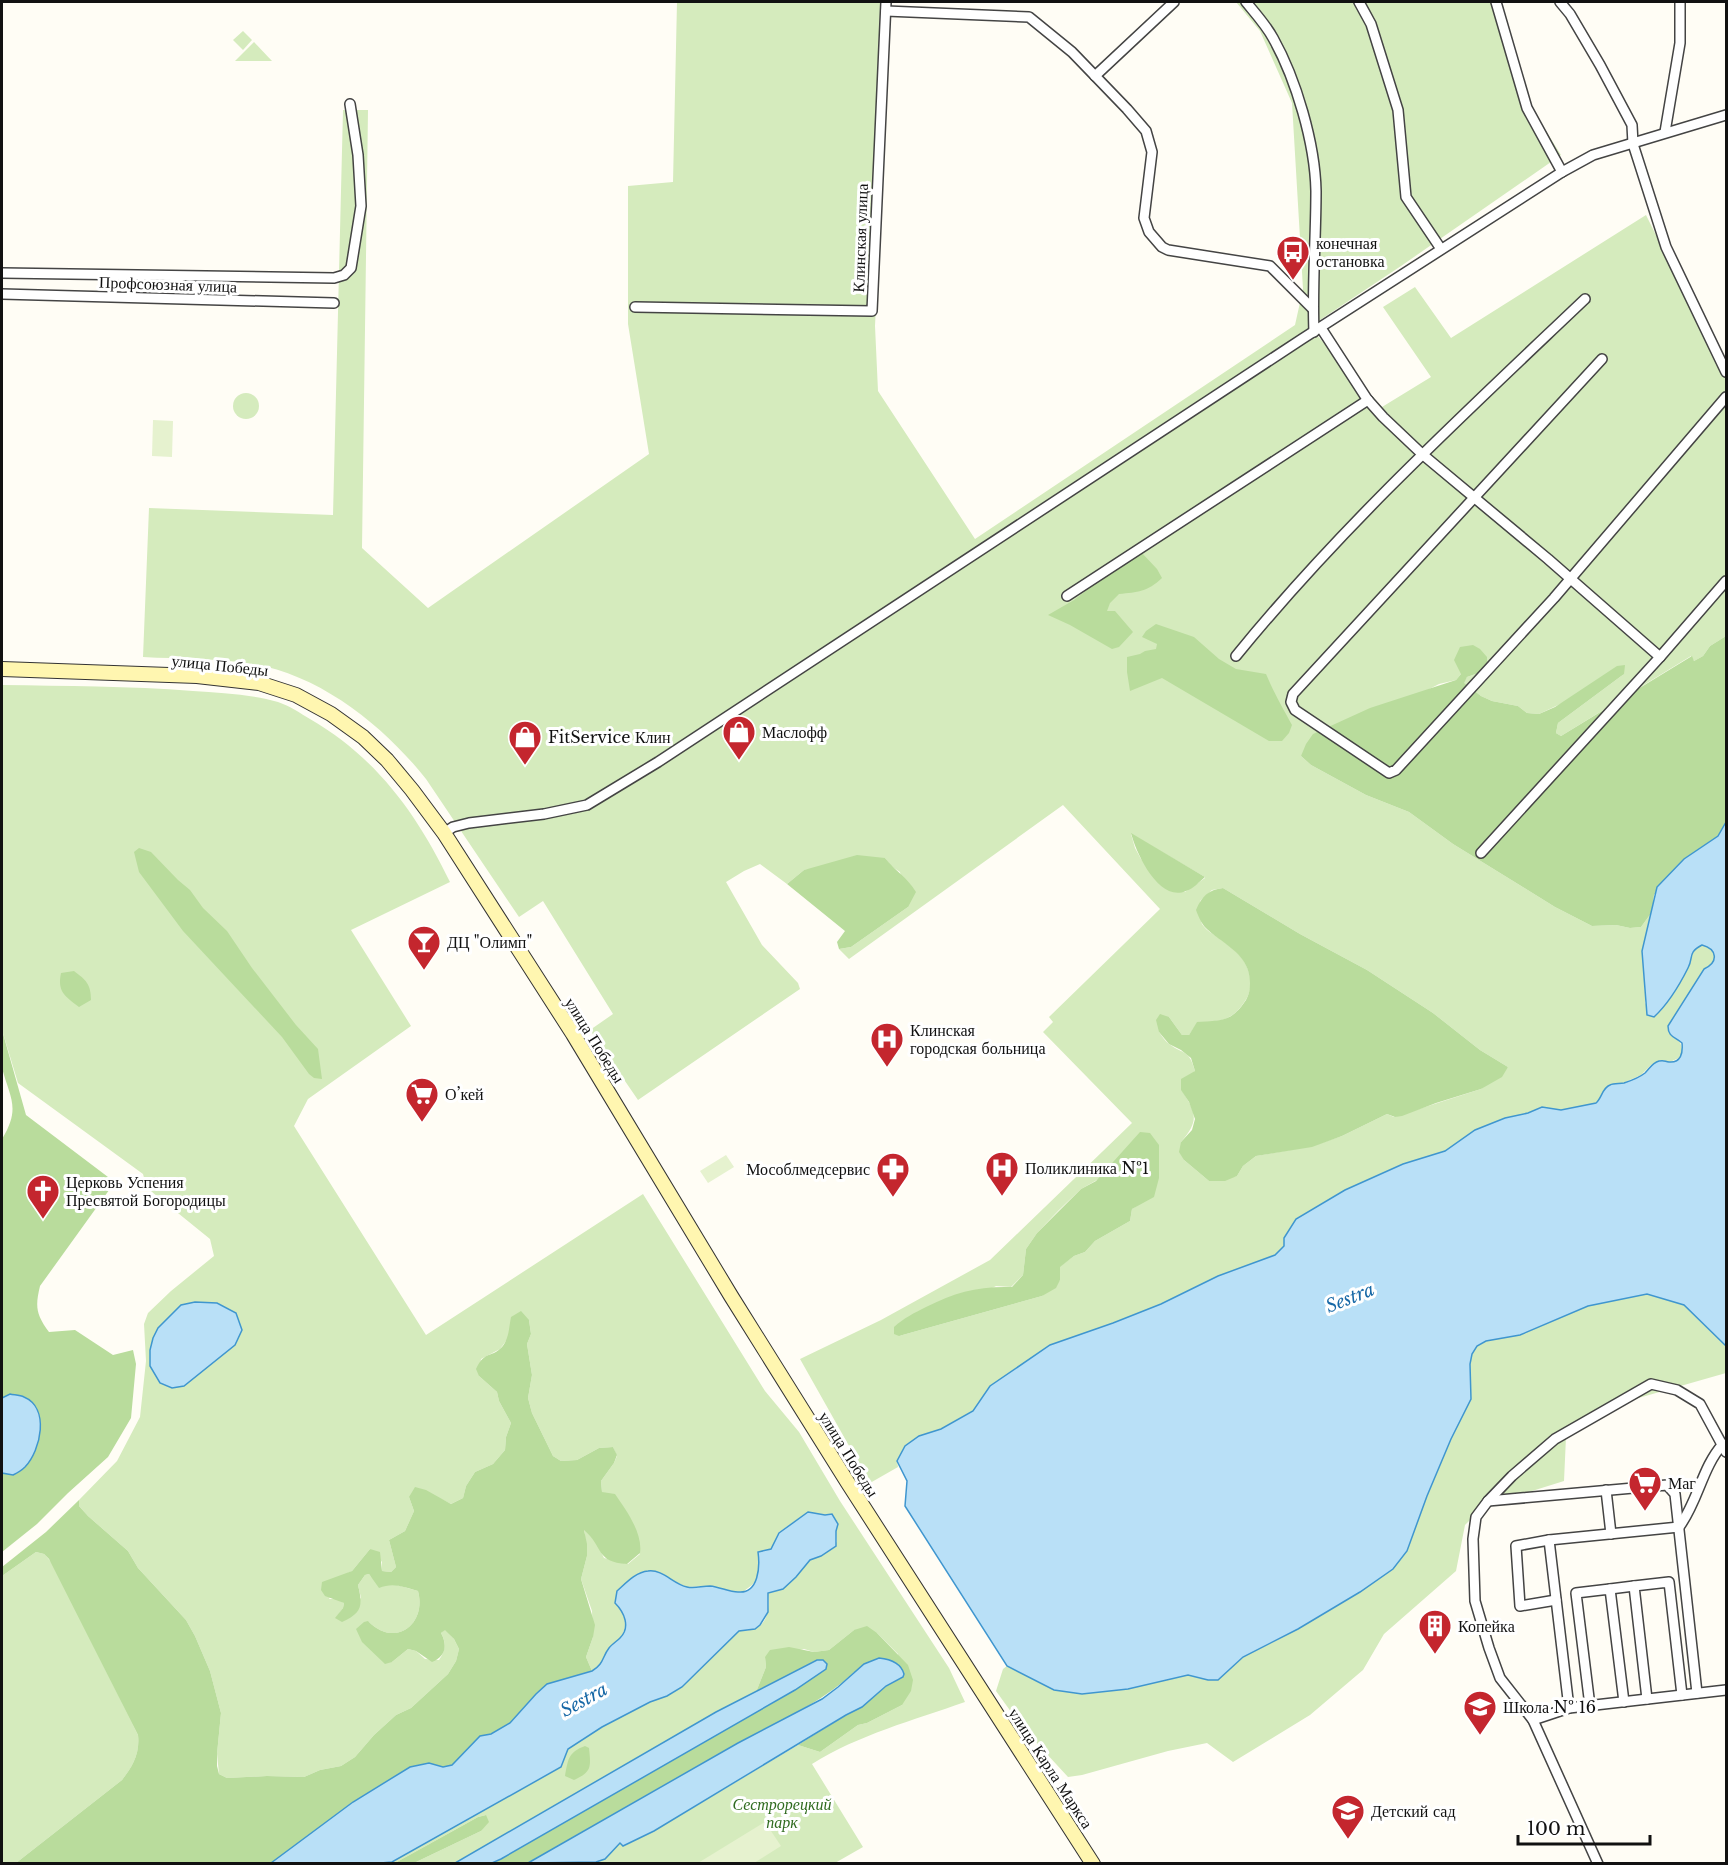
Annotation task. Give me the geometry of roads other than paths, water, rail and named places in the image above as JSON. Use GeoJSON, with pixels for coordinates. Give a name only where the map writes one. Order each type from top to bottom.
{"type":"FeatureCollection","features":[{"type":"Feature","properties":{"kind":"street"},"geometry":{"type":"LineString","coordinates":[[1095,76],[1174,2]]}},
{"type":"Feature","properties":{"kind":"street"},"geometry":{"type":"LineString","coordinates":[[1246,2],[1273,37],[1296,89],[1309,136],[1316,188],[1313,309],[1317,330],[1368,400],[1422,454],[1660,657]]}},
{"type":"Feature","properties":{"kind":"street"},"geometry":{"type":"LineString","coordinates":[[1359,2],[1371,24],[1398,110],[1406,197],[1441,249]]}},
{"type":"Feature","properties":{"kind":"street"},"geometry":{"type":"LineString","coordinates":[[1496,2],[1527,108],[1562,172]]}},
{"type":"Feature","properties":{"kind":"street"},"geometry":{"type":"LineString","coordinates":[[1560,2],[1570,14],[1600,65],[1632,125],[1632,144],[1666,247],[1726,372]]}},
{"type":"Feature","properties":{"kind":"street"},"geometry":{"type":"LineString","coordinates":[[1665,132],[1680,44],[1680,2]]}},
{"type":"Feature","properties":{"kind":"street"},"geometry":{"type":"LineString","coordinates":[[886,6],[1029,17],[1072,52],[1146,131],[1152,152],[1144,218],[1149,232],[1162,247],[1168,250],[1270,266],[1313,309]]}},
{"type":"Feature","properties":{"kind":"street","name":"Клинская улица"},"geometry":{"type":"LineString","coordinates":[[635,308],[872,311],[886,6]]}},
{"type":"Feature","properties":{"kind":"street"},"geometry":{"type":"LineString","coordinates":[[2,273],[334,278],[344,275],[351,267],[361,206],[358,155],[350,104]]}},
{"type":"Feature","properties":{"kind":"street"},"geometry":{"type":"LineString","coordinates":[[444,833],[453,827],[469,823],[544,814],[587,805],[658,762],[1562,172],[1593,155],[1726,115]]}},
{"type":"Feature","properties":{"kind":"street","name":"Профсоюзная улица"},"geometry":{"type":"LineString","coordinates":[[2,294],[334,303]]}},
{"type":"Feature","properties":{"kind":"street"},"geometry":{"type":"LineString","coordinates":[[1236,656],[1270,613],[1314,565],[1422,454],[1585,299]]}},
{"type":"Feature","properties":{"kind":"street"},"geometry":{"type":"LineString","coordinates":[[1602,359],[1293,694],[1291,702],[1295,710],[1389,773],[1396,770],[1571,579],[1726,397]]}},
{"type":"Feature","properties":{"kind":"street"},"geometry":{"type":"LineString","coordinates":[[1067,596],[1368,400]]}},
{"type":"Feature","properties":{"kind":"street"},"geometry":{"type":"LineString","coordinates":[[1480,853],[1726,582]]}},
{"type":"Feature","properties":{"kind":"street","name":"улица Победы"},"geometry":{"type":"LineString","coordinates":[[2,669],[196,676],[250,682],[278,688],[296,695],[331,714],[363,737],[408,784],[444,833],[573,1034],[731,1296],[982,1691]]}},
{"type":"Feature","properties":{"kind":"street"},"geometry":{"type":"LineString","coordinates":[[1556,1600],[1520,1605],[1516,1545],[1679,1527],[1688,1515],[1714,1454],[1725,1448],[1700,1404],[1677,1390],[1651,1384],[1555,1439],[1512,1476],[1476,1517],[1473,1539],[1475,1601],[1489,1648],[1500,1678],[1533,1720],[1598,1863]]}},
{"type":"Feature","properties":{"kind":"street"},"geometry":{"type":"LineString","coordinates":[[1488,1501],[1667,1485],[1675,1494],[1697,1693]]}},
{"type":"Feature","properties":{"kind":"street"},"geometry":{"type":"LineString","coordinates":[[1606,1490],[1611,1534]]}},
{"type":"Feature","properties":{"kind":"street"},"geometry":{"type":"LineString","coordinates":[[1549,1540],[1569,1708]]}},
{"type":"Feature","properties":{"kind":"street"},"geometry":{"type":"LineString","coordinates":[[1590,1706],[1576,1593],[1634,1586],[1669,1582],[1682,1695]]}},
{"type":"Feature","properties":{"kind":"street"},"geometry":{"type":"LineString","coordinates":[[1634,1586],[1647,1699]]}},
{"type":"Feature","properties":{"kind":"street"},"geometry":{"type":"LineString","coordinates":[[1610,1589],[1624,1702]]}},
{"type":"Feature","properties":{"kind":"street"},"geometry":{"type":"LineString","coordinates":[[1533,1720],[1569,1708],[1726,1690]]}},
{"type":"Feature","properties":{"kind":"street","name":"улица Карла Маркса"},"geometry":{"type":"LineString","coordinates":[[982,1691],[1093,1863]]}},
{"type":"Feature","properties":{"kind":"water","name":"Sestra"},"geometry":{"type":"Polygon","coordinates":[[[1726,822],[1726,1346],[1684,1305],[1647,1294],[1588,1306],[1520,1335],[1486,1341],[1477,1346],[1472,1354],[1471,1399],[1427,1496],[1407,1551],[1393,1569],[1360,1592],[1298,1629],[1243,1657],[1218,1680],[1188,1675],[1128,1689],[1082,1694],[1054,1690],[1007,1666],[905,1506],[907,1481],[897,1461],[905,1446],[919,1436],[941,1429],[973,1411],[990,1386],[1050,1345],[1161,1304],[1218,1276],[1275,1255],[1284,1246],[1284,1238],[1296,1219],[1345,1190],[1403,1164],[1445,1151],[1475,1130],[1505,1118],[1542,1107],[1561,1110],[1596,1103],[1605,1088],[1610,1085],[1624,1083],[1638,1077],[1657,1062],[1673,1062],[1679,1059],[1682,1043],[1671,1035],[1668,1026],[1704,969],[1712,963],[1713,953],[1711,949],[1702,945],[1694,950],[1690,964],[1677,988],[1654,1017],[1647,1015],[1642,951],[1657,887],[1684,859],[1718,836],[1726,822]]]}},
{"type":"Feature","properties":{"kind":"water"},"geometry":{"type":"Polygon","coordinates":[[[195,1302],[217,1303],[236,1313],[242,1330],[235,1345],[184,1386],[172,1388],[160,1383],[150,1366],[153,1338],[158,1328],[181,1305],[195,1302]]]}},
{"type":"Feature","properties":{"kind":"water"},"geometry":{"type":"Polygon","coordinates":[[[10,1394],[22,1396],[32,1402],[40,1420],[39,1440],[31,1460],[13,1475],[2,1473],[2,1398],[10,1394]]]}},
{"type":"Feature","properties":{"kind":"water","name":"Sestra"},"geometry":{"type":"Polygon","coordinates":[[[808,1512],[832,1514],[838,1524],[836,1546],[810,1560],[783,1589],[768,1593],[768,1612],[760,1625],[755,1629],[739,1631],[682,1687],[602,1727],[568,1749],[561,1767],[392,1862],[369,1864],[271,1863],[353,1802],[410,1767],[429,1763],[443,1767],[452,1765],[480,1736],[491,1734],[510,1723],[547,1684],[596,1668],[609,1648],[623,1634],[626,1624],[615,1603],[617,1591],[635,1576],[653,1571],[687,1587],[710,1586],[735,1592],[745,1591],[750,1589],[757,1578],[758,1552],[771,1549],[779,1533],[808,1512]]]}},
{"type":"Feature","properties":{"kind":"water"},"geometry":{"type":"Polygon","coordinates":[[[879,1658],[897,1664],[904,1674],[903,1677],[886,1686],[862,1707],[654,1831],[623,1846],[620,1843],[605,1859],[596,1862],[528,1863],[738,1743],[822,1699],[864,1664],[879,1658]]]}},
{"type":"Feature","properties":{"kind":"water"},"geometry":{"type":"Polygon","coordinates":[[[817,1660],[823,1660],[827,1664],[826,1669],[795,1690],[501,1859],[492,1863],[455,1863],[716,1712],[817,1660]]]}},
{"type":"Feature","properties":{"kind":"place","name":"конечная остановка"},"geometry":{"type":"Point","coordinates":[1293,281]}},
{"type":"Feature","properties":{"kind":"place","name":"Маслофф"},"geometry":{"type":"Point","coordinates":[739,761]}},
{"type":"Feature","properties":{"kind":"place","name":"FitService Клин"},"geometry":{"type":"Point","coordinates":[525,766]}},
{"type":"Feature","properties":{"kind":"place","name":"ДЦ \"Олимп\""},"geometry":{"type":"Point","coordinates":[424,971]}},
{"type":"Feature","properties":{"kind":"place","name":"Клинская городская больница"},"geometry":{"type":"Point","coordinates":[887,1068]}},
{"type":"Feature","properties":{"kind":"place","name":"О’кей"},"geometry":{"type":"Point","coordinates":[422,1123]}},
{"type":"Feature","properties":{"kind":"place","name":"Поликлиника №1"},"geometry":{"type":"Point","coordinates":[1002,1197]}},
{"type":"Feature","properties":{"kind":"place","name":"Мособлмедсервис"},"geometry":{"type":"Point","coordinates":[893,1198]}},
{"type":"Feature","properties":{"kind":"place","name":"Церковь Успения Пресвятой Богородицы"},"geometry":{"type":"Point","coordinates":[43,1220]}},
{"type":"Feature","properties":{"kind":"place","name":"Маг"},"geometry":{"type":"Point","coordinates":[1645,1512]}},
{"type":"Feature","properties":{"kind":"place","name":"Копейка"},"geometry":{"type":"Point","coordinates":[1435,1655]}},
{"type":"Feature","properties":{"kind":"place","name":"Школа № 16"},"geometry":{"type":"Point","coordinates":[1480,1736]}},
{"type":"Feature","properties":{"kind":"place","name":"Детский сад"},"geometry":{"type":"Point","coordinates":[1348,1840]}},
{"type":"Feature","properties":{"kind":"park label","name":"Сестрорецкий парк"},"geometry":{"type":"Point","coordinates":[782,1813]}}]}
